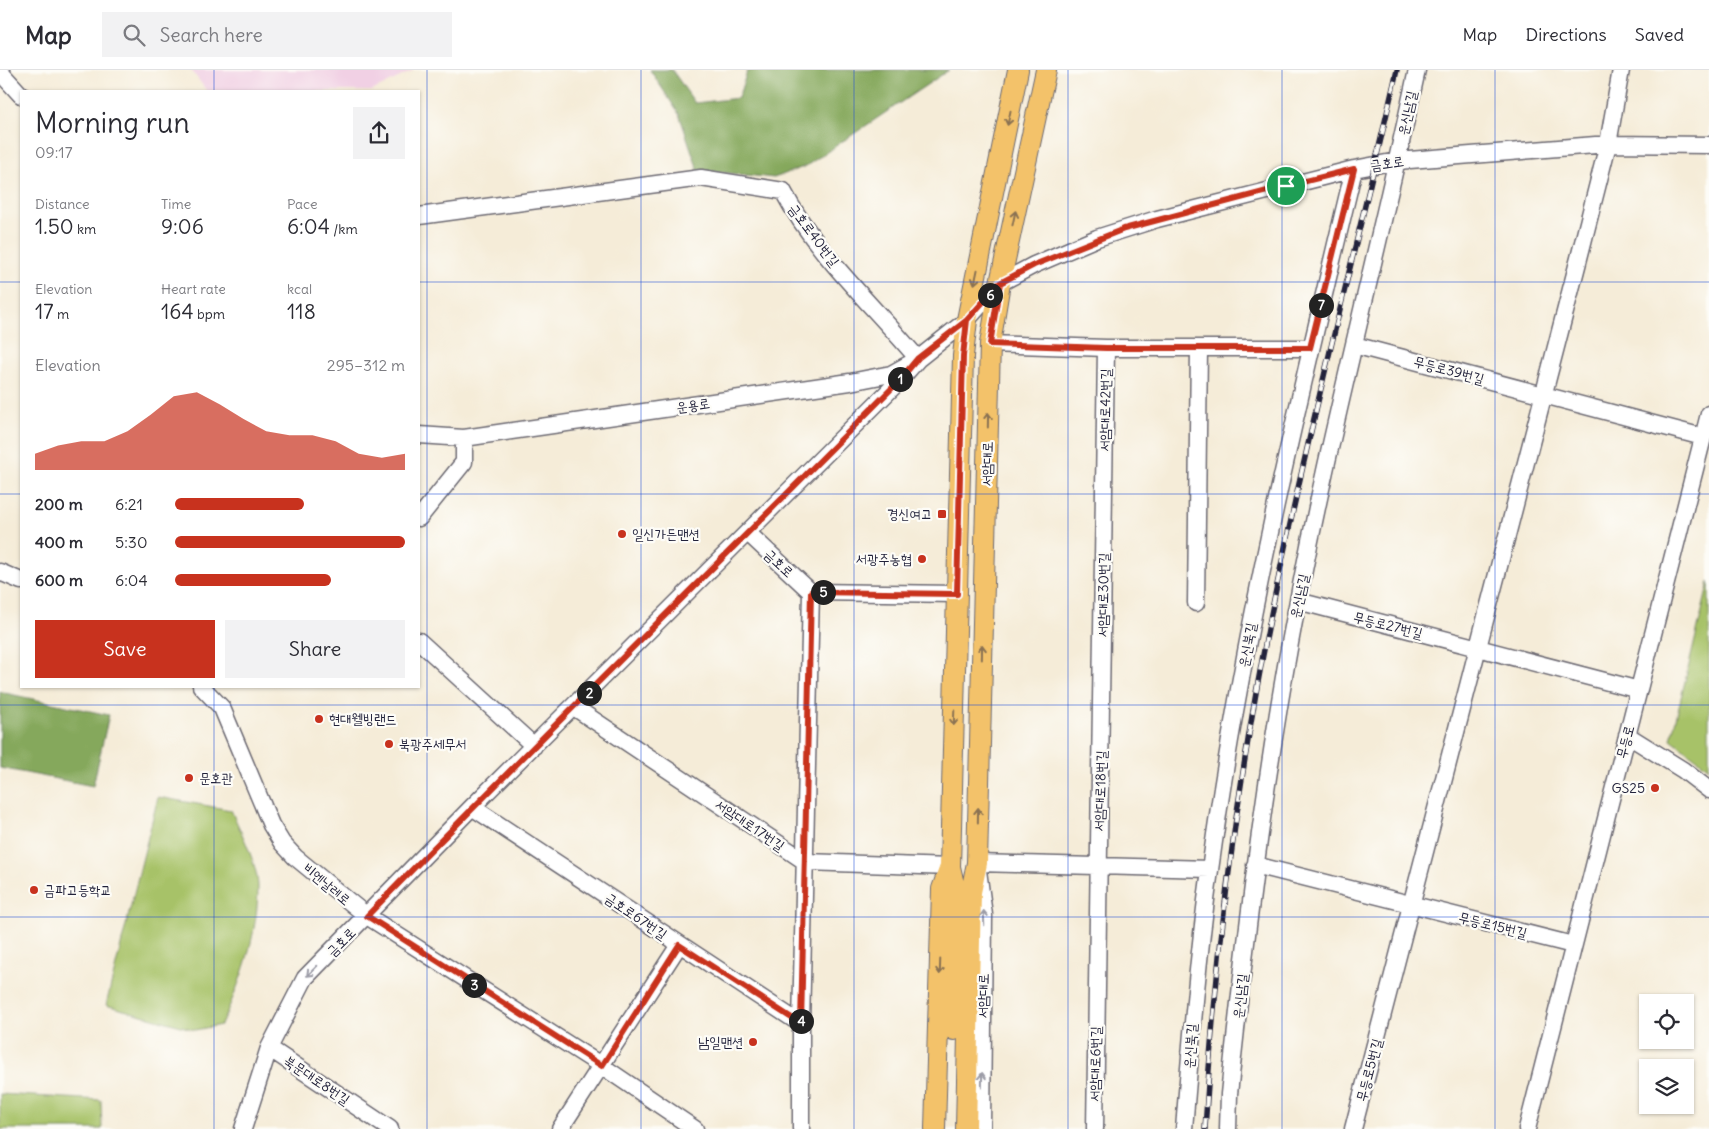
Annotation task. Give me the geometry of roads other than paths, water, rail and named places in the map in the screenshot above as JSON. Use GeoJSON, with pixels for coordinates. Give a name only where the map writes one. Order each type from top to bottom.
{"type":"FeatureCollection","features":[{"type":"Feature","properties":{"kind":"main road","name":"서암대로"},"geometry":{"type":"LineString","coordinates":[[964,892],[950,867],[963,356],[967,320],[1018,70]]}},
{"type":"Feature","properties":{"kind":"main road","name":"서암대로"},"geometry":{"type":"LineString","coordinates":[[964,892],[977,863],[990,344],[1000,283],[1046,70]]}},
{"type":"Feature","properties":{"kind":"main road"},"geometry":{"type":"LineString","coordinates":[[935,1129],[942,890],[950,867]]}},
{"type":"Feature","properties":{"kind":"main road"},"geometry":{"type":"LineString","coordinates":[[953,1129],[964,892]]}},
{"type":"Feature","properties":{"kind":"main road"},"geometry":{"type":"LineString","coordinates":[[964,892],[966,1129]]}},
{"type":"Feature","properties":{"kind":"street","name":"운신남길"},"geometry":{"type":"LineString","coordinates":[[1228,1129],[1232,1066],[1255,865],[1298,601],[1416,70]]}},
{"type":"Feature","properties":{"kind":"street"},"geometry":{"type":"LineString","coordinates":[[1412,905],[1608,144],[1621,70]]}},
{"type":"Feature","properties":{"kind":"street"},"geometry":{"type":"LineString","coordinates":[[0,72],[20,94]]}},
{"type":"Feature","properties":{"kind":"street","name":"금호로"},"geometry":{"type":"LineString","coordinates":[[243,1129],[268,1048],[305,978],[472,807],[748,534],[898,382],[918,358],[967,320],[1000,283],[1034,265],[1124,229],[1354,169],[1397,161],[1608,144],[1709,145]]}},
{"type":"Feature","properties":{"kind":"street","name":"운신북길"},"geometry":{"type":"LineString","coordinates":[[1184,1129],[1192,1024],[1210,869],[1255,605],[1310,348],[1354,169]]}},
{"type":"Feature","properties":{"kind":"street","name":"금호로40번길"},"geometry":{"type":"LineString","coordinates":[[420,216],[701,178],[783,191],[791,206],[828,256],[918,358]]}},
{"type":"Feature","properties":{"kind":"street"},"geometry":{"type":"LineString","coordinates":[[990,344],[1106,348],[1310,348]]}},
{"type":"Feature","properties":{"kind":"street","name":"무등로39번길"},"geometry":{"type":"LineString","coordinates":[[1354,345],[1703,437]]}},
{"type":"Feature","properties":{"kind":"street","name":"서암대로42번길"},"geometry":{"type":"LineString","coordinates":[[1105,473],[1106,348]]}},
{"type":"Feature","properties":{"kind":"street"},"geometry":{"type":"LineString","coordinates":[[1196,603],[1199,348]]}},
{"type":"Feature","properties":{"kind":"street","name":"운용로"},"geometry":{"type":"LineString","coordinates":[[420,435],[464,438],[850,382],[891,374],[918,358]]}},
{"type":"Feature","properties":{"kind":"street","name":"무등로"},"geometry":{"type":"LineString","coordinates":[[1526,1129],[1709,414]]}},
{"type":"Feature","properties":{"kind":"street"},"geometry":{"type":"LineString","coordinates":[[420,517],[464,462],[464,438]]}},
{"type":"Feature","properties":{"kind":"street","name":"서암대로30번길"},"geometry":{"type":"LineString","coordinates":[[1102,716],[1105,473]]}},
{"type":"Feature","properties":{"kind":"street","name":"금호로"},"geometry":{"type":"LineString","coordinates":[[748,534],[811,592]]}},
{"type":"Feature","properties":{"kind":"street"},"geometry":{"type":"LineString","coordinates":[[0,572],[20,581]]}},
{"type":"Feature","properties":{"kind":"street"},"geometry":{"type":"LineString","coordinates":[[801,1129],[801,1024],[811,592],[957,594]]}},
{"type":"Feature","properties":{"kind":"street","name":"무등로27번길"},"geometry":{"type":"LineString","coordinates":[[1298,601],[1639,690]]}},
{"type":"Feature","properties":{"kind":"street"},"geometry":{"type":"LineString","coordinates":[[420,642],[534,746]]}},
{"type":"Feature","properties":{"kind":"street","name":"비엔날레로"},"geometry":{"type":"LineString","coordinates":[[202,688],[225,714],[264,812],[282,843],[314,874],[367,916],[602,1066],[695,1129]]}},
{"type":"Feature","properties":{"kind":"street","name":"서암대로17번길"},"geometry":{"type":"LineString","coordinates":[[574,707],[806,862]]}},
{"type":"Feature","properties":{"kind":"street","name":"서암대로18번길"},"geometry":{"type":"LineString","coordinates":[[1096,998],[1102,716]]}},
{"type":"Feature","properties":{"kind":"street"},"geometry":{"type":"LineString","coordinates":[[1627,735],[1683,770],[1709,790]]}},
{"type":"Feature","properties":{"kind":"street","name":"금호로67번길"},"geometry":{"type":"LineString","coordinates":[[472,807],[801,1024]]}},
{"type":"Feature","properties":{"kind":"street"},"geometry":{"type":"LineString","coordinates":[[806,862],[950,867]]}},
{"type":"Feature","properties":{"kind":"street"},"geometry":{"type":"LineString","coordinates":[[977,863],[1210,869]]}},
{"type":"Feature","properties":{"kind":"street","name":"서암대로"},"geometry":{"type":"LineString","coordinates":[[977,863],[984,916],[982,1129]]}},
{"type":"Feature","properties":{"kind":"street","name":"무등로15번길"},"geometry":{"type":"LineString","coordinates":[[1255,865],[1573,945]]}},
{"type":"Feature","properties":{"kind":"street","name":"무등로5번길"},"geometry":{"type":"LineString","coordinates":[[1353,1129],[1412,905]]}},
{"type":"Feature","properties":{"kind":"street"},"geometry":{"type":"LineString","coordinates":[[560,1129],[679,945]]}},
{"type":"Feature","properties":{"kind":"street","name":"서암대로6번길"},"geometry":{"type":"LineString","coordinates":[[1094,1129],[1096,998]]}},
{"type":"Feature","properties":{"kind":"street","name":"북문대로8번길"},"geometry":{"type":"LineString","coordinates":[[268,1048],[390,1129]]}},
{"type":"Feature","properties":{"kind":"railway"},"geometry":{"type":"LineString","coordinates":[[1205,1129],[1221,937],[1247,745],[1258,681],[1284,550],[1315,413],[1397,70]]}},
{"type":"Feature","properties":{"kind":"place","name":"경신여고"},"geometry":{"type":"Point","coordinates":[942,514]}},
{"type":"Feature","properties":{"kind":"place","name":"일신가든맨션"},"geometry":{"type":"Point","coordinates":[622,534]}},
{"type":"Feature","properties":{"kind":"place","name":"서광주농협"},"geometry":{"type":"Point","coordinates":[922,559]}},
{"type":"Feature","properties":{"kind":"place","name":"현대웰빙랜드"},"geometry":{"type":"Point","coordinates":[319,719]}},
{"type":"Feature","properties":{"kind":"place","name":"북광주세무서"},"geometry":{"type":"Point","coordinates":[389,744]}},
{"type":"Feature","properties":{"kind":"place","name":"문호관"},"geometry":{"type":"Point","coordinates":[189,778]}},
{"type":"Feature","properties":{"kind":"place","name":"GS25"},"geometry":{"type":"Point","coordinates":[1655,788]}},
{"type":"Feature","properties":{"kind":"place","name":"금파고등학교"},"geometry":{"type":"Point","coordinates":[34,890]}},
{"type":"Feature","properties":{"kind":"place","name":"남일맨션"},"geometry":{"type":"Point","coordinates":[753,1042]}}]}
